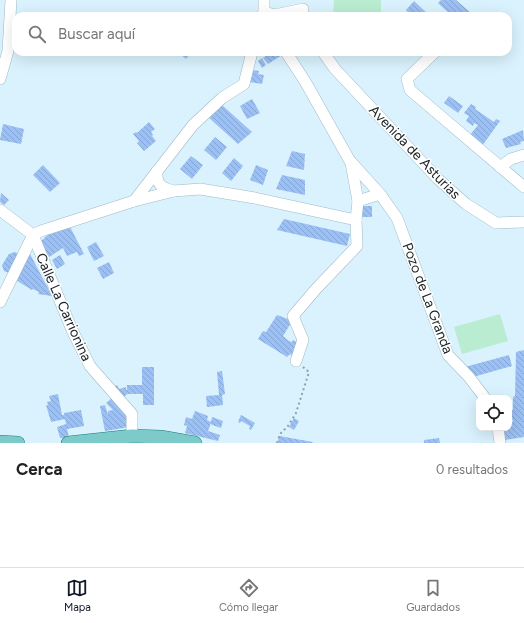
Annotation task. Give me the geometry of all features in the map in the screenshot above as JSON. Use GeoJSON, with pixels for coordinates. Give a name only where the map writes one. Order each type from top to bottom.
{"type":"FeatureCollection","features":[{"type":"Feature","properties":{"kind":"main road"},"geometry":{"type":"LineString","coordinates":[[68,443],[132,436],[161,437],[195,443]]}},
{"type":"Feature","properties":{"kind":"main road"},"geometry":{"type":"LineString","coordinates":[[0,442],[18,443]]}},
{"type":"Feature","properties":{"kind":"street"},"geometry":{"type":"LineString","coordinates":[[0,79],[8,51],[11,0]]}},
{"type":"Feature","properties":{"kind":"street"},"geometry":{"type":"LineString","coordinates":[[263,12],[264,0]]}},
{"type":"Feature","properties":{"kind":"street"},"geometry":{"type":"LineString","coordinates":[[290,12],[304,8]]}},
{"type":"Feature","properties":{"kind":"street"},"geometry":{"type":"LineString","coordinates":[[134,201],[193,125],[222,98],[244,84],[251,56]]}},
{"type":"Feature","properties":{"kind":"street","name":"Pozo de La Granda"},"geometry":{"type":"LineString","coordinates":[[289,56],[306,83],[351,163],[380,194],[397,218],[448,355],[469,377],[483,395]]}},
{"type":"Feature","properties":{"kind":"street","name":"Avenida de Asturias"},"geometry":{"type":"LineString","coordinates":[[326,56],[335,69],[438,179],[466,204],[496,223],[524,222]]}},
{"type":"Feature","properties":{"kind":"street"},"geometry":{"type":"LineString","coordinates":[[431,56],[407,79],[410,90],[524,187]]}},
{"type":"Feature","properties":{"kind":"street"},"geometry":{"type":"LineString","coordinates":[[500,167],[511,159],[524,154]]}},
{"type":"Feature","properties":{"kind":"street","name":"Pozo de La Granda"},"geometry":{"type":"LineString","coordinates":[[296,361],[303,340],[293,316],[357,246],[356,220],[358,201],[351,163]]}},
{"type":"Feature","properties":{"kind":"street"},"geometry":{"type":"LineString","coordinates":[[157,171],[157,179],[160,185],[166,189],[174,191]]}},
{"type":"Feature","properties":{"kind":"street"},"geometry":{"type":"LineString","coordinates":[[0,302],[33,236],[41,231],[134,201],[174,191],[200,190],[255,198],[356,220]]}},
{"type":"Feature","properties":{"kind":"street"},"geometry":{"type":"LineString","coordinates":[[358,201],[380,194]]}},
{"type":"Feature","properties":{"kind":"street"},"geometry":{"type":"LineString","coordinates":[[0,210],[33,236]]}},
{"type":"Feature","properties":{"kind":"street","name":"Calle La Carrionina"},"geometry":{"type":"LineString","coordinates":[[33,236],[72,330],[90,366],[132,414],[132,436]]}},
{"type":"Feature","properties":{"kind":"street"},"geometry":{"type":"LineString","coordinates":[[498,431],[500,443]]}},
{"type":"Feature","properties":{"kind":"path"},"geometry":{"type":"LineString","coordinates":[[277,443],[280,434],[288,426],[296,413],[309,372],[296,361]]}},
{"type":"Feature","properties":{"kind":"green space"},"geometry":{"type":"Polygon","coordinates":[[[334,0],[381,0],[381,12],[333,12],[334,0]]]}},
{"type":"Feature","properties":{"kind":"green space"},"geometry":{"type":"Polygon","coordinates":[[[500,314],[508,341],[462,354],[454,327],[500,314]]]}},
{"type":"Feature","properties":{"kind":"building"},"geometry":{"type":"Polygon","coordinates":[[[441,0],[456,0],[470,12],[448,12],[438,3],[441,0]]]}},
{"type":"Feature","properties":{"kind":"building"},"geometry":{"type":"Polygon","coordinates":[[[414,1],[426,12],[408,12],[406,10],[414,1]]]}},
{"type":"Feature","properties":{"kind":"building"},"geometry":{"type":"Polygon","coordinates":[[[266,56],[280,56],[268,64],[263,58],[266,56]]]}},
{"type":"Feature","properties":{"kind":"building"},"geometry":{"type":"Polygon","coordinates":[[[262,58],[266,65],[262,68],[258,61],[262,58]]]}},
{"type":"Feature","properties":{"kind":"building"},"geometry":{"type":"Polygon","coordinates":[[[252,70],[259,71],[258,74],[264,75],[262,84],[249,82],[252,70]]]}},
{"type":"Feature","properties":{"kind":"building"},"geometry":{"type":"Polygon","coordinates":[[[449,96],[463,106],[458,113],[444,103],[449,96]]]}},
{"type":"Feature","properties":{"kind":"building"},"geometry":{"type":"Polygon","coordinates":[[[252,99],[260,113],[247,119],[240,106],[252,99]]]}},
{"type":"Feature","properties":{"kind":"building"},"geometry":{"type":"Polygon","coordinates":[[[471,104],[476,107],[475,109],[494,122],[496,119],[500,121],[482,146],[470,135],[478,125],[474,123],[473,126],[466,121],[469,116],[464,113],[471,104]]]}},
{"type":"Feature","properties":{"kind":"building"},"geometry":{"type":"Polygon","coordinates":[[[222,105],[252,132],[238,144],[208,117],[222,105]]]}},
{"type":"Feature","properties":{"kind":"building"},"geometry":{"type":"Polygon","coordinates":[[[149,122],[155,129],[151,132],[156,141],[144,151],[137,143],[139,141],[133,134],[136,132],[137,133],[149,122]]]}},
{"type":"Feature","properties":{"kind":"building"},"geometry":{"type":"Polygon","coordinates":[[[3,124],[24,129],[21,144],[0,140],[3,124]]]}},
{"type":"Feature","properties":{"kind":"building"},"geometry":{"type":"Polygon","coordinates":[[[523,130],[524,141],[520,142],[521,144],[506,148],[502,139],[523,130]]]}},
{"type":"Feature","properties":{"kind":"building"},"geometry":{"type":"Polygon","coordinates":[[[215,137],[227,147],[216,160],[204,150],[215,137]]]}},
{"type":"Feature","properties":{"kind":"building"},"geometry":{"type":"Polygon","coordinates":[[[292,151],[305,154],[304,170],[286,166],[292,151]]]}},
{"type":"Feature","properties":{"kind":"building"},"geometry":{"type":"Polygon","coordinates":[[[191,156],[203,165],[192,179],[180,169],[191,156]]]}},
{"type":"Feature","properties":{"kind":"building"},"geometry":{"type":"Polygon","coordinates":[[[234,158],[243,166],[231,181],[222,173],[234,158]]]}},
{"type":"Feature","properties":{"kind":"building"},"geometry":{"type":"Polygon","coordinates":[[[43,165],[60,183],[50,192],[33,175],[43,165]]]}},
{"type":"Feature","properties":{"kind":"building"},"geometry":{"type":"Polygon","coordinates":[[[256,165],[268,170],[263,185],[250,180],[256,165]]]}},
{"type":"Feature","properties":{"kind":"building"},"geometry":{"type":"Polygon","coordinates":[[[282,175],[305,180],[305,195],[276,189],[282,175]]]}},
{"type":"Feature","properties":{"kind":"building"},"geometry":{"type":"Polygon","coordinates":[[[1,193],[9,200],[4,205],[0,202],[1,193]]]}},
{"type":"Feature","properties":{"kind":"building"},"geometry":{"type":"Polygon","coordinates":[[[362,206],[372,206],[372,217],[362,217],[362,206]]]}},
{"type":"Feature","properties":{"kind":"building"},"geometry":{"type":"Polygon","coordinates":[[[284,219],[350,234],[347,246],[277,230],[284,219]]]}},
{"type":"Feature","properties":{"kind":"building"},"geometry":{"type":"Polygon","coordinates":[[[68,223],[84,254],[79,256],[77,252],[67,256],[63,248],[46,259],[37,245],[50,233],[68,223]]]}},
{"type":"Feature","properties":{"kind":"building"},"geometry":{"type":"Polygon","coordinates":[[[96,242],[104,256],[94,261],[87,247],[96,242]]]}},
{"type":"Feature","properties":{"kind":"building"},"geometry":{"type":"Polygon","coordinates":[[[15,252],[20,255],[9,273],[4,271],[2,265],[9,254],[15,252]]]}},
{"type":"Feature","properties":{"kind":"building"},"geometry":{"type":"Polygon","coordinates":[[[30,254],[52,296],[38,294],[39,292],[33,289],[32,290],[14,279],[30,254]]]}},
{"type":"Feature","properties":{"kind":"building"},"geometry":{"type":"Polygon","coordinates":[[[60,255],[65,264],[57,269],[52,260],[60,255]]]}},
{"type":"Feature","properties":{"kind":"building"},"geometry":{"type":"Polygon","coordinates":[[[109,262],[114,273],[103,279],[97,268],[109,262]]]}},
{"type":"Feature","properties":{"kind":"building"},"geometry":{"type":"Polygon","coordinates":[[[277,315],[288,319],[291,323],[283,336],[289,341],[292,342],[293,340],[298,343],[293,357],[290,354],[287,357],[258,339],[263,331],[266,332],[277,315]]]}},
{"type":"Feature","properties":{"kind":"building"},"geometry":{"type":"Polygon","coordinates":[[[524,350],[524,437],[505,440],[503,431],[512,431],[513,397],[515,396],[516,352],[524,350]]]}},
{"type":"Feature","properties":{"kind":"building"},"geometry":{"type":"Polygon","coordinates":[[[509,355],[512,366],[473,377],[465,367],[509,355]]]}},
{"type":"Feature","properties":{"kind":"building"},"geometry":{"type":"Polygon","coordinates":[[[142,367],[154,367],[154,405],[143,405],[143,394],[127,394],[121,400],[110,389],[117,385],[119,389],[126,387],[127,390],[127,385],[142,385],[142,367]]]}},
{"type":"Feature","properties":{"kind":"building"},"geometry":{"type":"Polygon","coordinates":[[[222,371],[225,394],[222,395],[223,405],[207,407],[206,396],[219,395],[217,372],[222,371]]]}},
{"type":"Feature","properties":{"kind":"building"},"geometry":{"type":"Polygon","coordinates":[[[58,394],[62,415],[64,415],[64,413],[81,410],[84,426],[67,429],[69,438],[60,438],[57,427],[66,424],[65,419],[51,422],[46,405],[48,405],[47,402],[51,401],[49,396],[58,394]]]}},
{"type":"Feature","properties":{"kind":"building"},"geometry":{"type":"Polygon","coordinates":[[[112,398],[127,413],[130,427],[105,431],[100,406],[105,405],[108,415],[108,411],[113,410],[106,403],[112,398]]]}},
{"type":"Feature","properties":{"kind":"building"},"geometry":{"type":"Polygon","coordinates":[[[195,411],[208,416],[207,420],[211,422],[212,417],[223,421],[221,428],[210,424],[208,431],[220,435],[218,441],[185,433],[187,426],[184,425],[186,417],[192,419],[195,411]]]}},
{"type":"Feature","properties":{"kind":"building"},"geometry":{"type":"Polygon","coordinates":[[[241,415],[255,423],[251,430],[249,429],[250,426],[241,421],[240,423],[238,422],[241,415]]]}},
{"type":"Feature","properties":{"kind":"building"},"geometry":{"type":"Polygon","coordinates":[[[294,418],[299,421],[294,430],[289,427],[294,418]]]}},
{"type":"Feature","properties":{"kind":"building"},"geometry":{"type":"Polygon","coordinates":[[[279,436],[313,442],[278,443],[279,436]]]}},
{"type":"Feature","properties":{"kind":"building"},"geometry":{"type":"Polygon","coordinates":[[[439,438],[440,443],[424,443],[424,440],[439,438]]]}}]}
